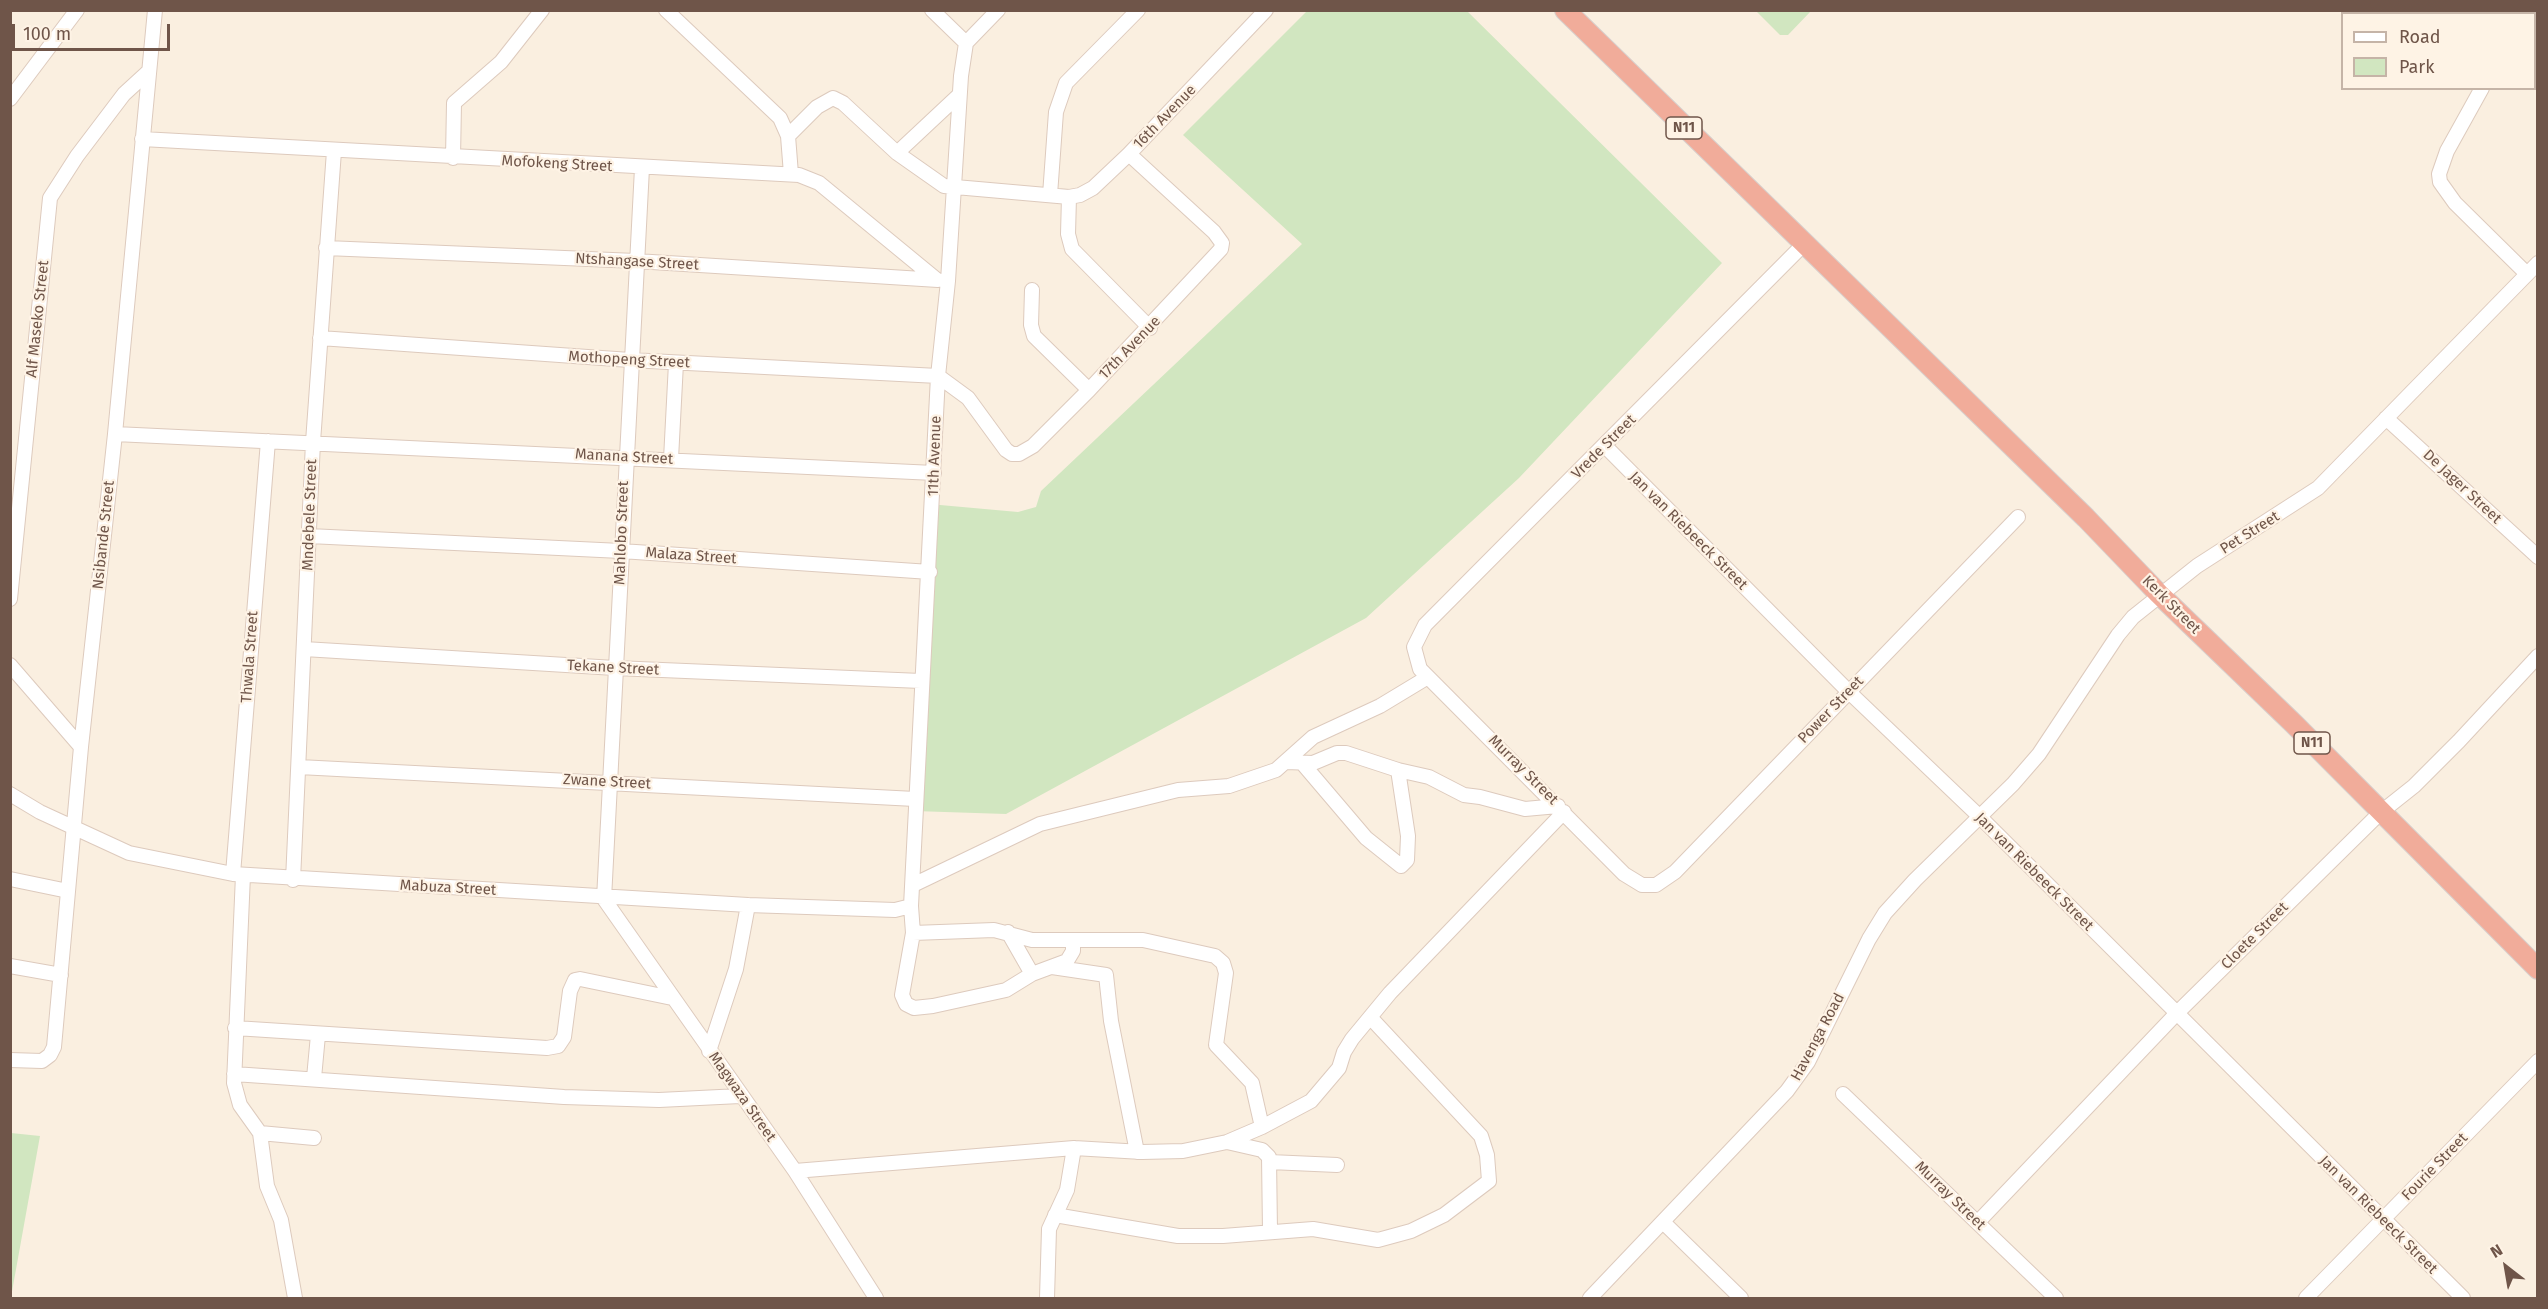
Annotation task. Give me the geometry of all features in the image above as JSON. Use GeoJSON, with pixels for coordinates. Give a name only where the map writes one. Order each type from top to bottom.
{"type":"FeatureCollection","features":[{"type":"Feature","properties":{"kind":"highway","name":"N11"},"geometry":{"type":"LineString","coordinates":[[1565,10],[1803,244]]}},
{"type":"Feature","properties":{"kind":"highway","name":"Kerk Street"},"geometry":{"type":"LineString","coordinates":[[1803,244],[2086,518],[2159,594],[2294,724],[2380,813],[2538,969]]}},
{"type":"Feature","properties":{"kind":"street"},"geometry":{"type":"LineString","coordinates":[[10,99],[77,10]]}},
{"type":"Feature","properties":{"kind":"street","name":"Nsibande Street"},"geometry":{"type":"LineString","coordinates":[[10,1060],[38,1062],[48,1057],[54,1047],[81,747],[116,434],[155,10]]}},
{"type":"Feature","properties":{"kind":"street"},"geometry":{"type":"LineString","coordinates":[[453,158],[454,103],[501,62],[542,10]]}},
{"type":"Feature","properties":{"kind":"street"},"geometry":{"type":"LineString","coordinates":[[666,10],[776,113],[788,136],[791,174]]}},
{"type":"Feature","properties":{"kind":"street"},"geometry":{"type":"LineString","coordinates":[[932,10],[966,43],[998,10]]}},
{"type":"Feature","properties":{"kind":"street"},"geometry":{"type":"LineString","coordinates":[[1050,195],[1056,112],[1066,83],[1138,10]]}},
{"type":"Feature","properties":{"kind":"street","name":"16th Avenue"},"geometry":{"type":"LineString","coordinates":[[953,188],[1069,197],[1085,193],[1129,154],[1266,10]]}},
{"type":"Feature","properties":{"kind":"street","name":"11th Avenue"},"geometry":{"type":"LineString","coordinates":[[966,43],[959,95],[953,188],[943,280],[930,572],[915,799],[913,885],[906,908],[913,933],[902,995],[906,1004],[914,1008],[994,994],[1032,974]]}},
{"type":"Feature","properties":{"kind":"street","name":"Alf Maseko Street"},"geometry":{"type":"LineString","coordinates":[[10,599],[50,198],[77,156],[124,94],[148,72]]}},
{"type":"Feature","properties":{"kind":"street"},"geometry":{"type":"LineString","coordinates":[[2481,90],[2447,151],[2439,174],[2440,182],[2455,202],[2526,273]]}},
{"type":"Feature","properties":{"kind":"street"},"geometry":{"type":"LineString","coordinates":[[897,153],[959,95]]}},
{"type":"Feature","properties":{"kind":"street"},"geometry":{"type":"LineString","coordinates":[[788,136],[817,107],[832,98],[843,103],[897,153],[937,183],[953,188]]}},
{"type":"Feature","properties":{"kind":"street","name":"Mofokeng Street"},"geometry":{"type":"LineString","coordinates":[[142,139],[453,158],[791,174],[819,183],[943,280]]}},
{"type":"Feature","properties":{"kind":"street","name":"Mndebele Street"},"geometry":{"type":"LineString","coordinates":[[293,880],[313,442],[333,151]]}},
{"type":"Feature","properties":{"kind":"street","name":"17th Avenue"},"geometry":{"type":"LineString","coordinates":[[938,376],[968,398],[1002,444],[1014,455],[1033,447],[1150,328],[1220,252],[1222,243],[1208,226],[1129,154]]}},
{"type":"Feature","properties":{"kind":"street","name":"Mahlobo Street"},"geometry":{"type":"LineString","coordinates":[[604,898],[608,781],[642,168]]}},
{"type":"Feature","properties":{"kind":"street"},"geometry":{"type":"LineString","coordinates":[[1069,197],[1068,234],[1072,249],[1150,328]]}},
{"type":"Feature","properties":{"kind":"street","name":"Vrede Street"},"geometry":{"type":"LineString","coordinates":[[1414,654],[1417,638],[1425,625],[1803,244]]}},
{"type":"Feature","properties":{"kind":"street","name":"Ntshangase Street"},"geometry":{"type":"LineString","coordinates":[[326,248],[636,261],[943,280]]}},
{"type":"Feature","properties":{"kind":"street","name":"Pet Street"},"geometry":{"type":"LineString","coordinates":[[1979,816],[2039,754],[2118,635],[2159,594],[2197,566],[2318,488],[2538,263]]}},
{"type":"Feature","properties":{"kind":"street"},"geometry":{"type":"LineString","coordinates":[[1032,290],[1031,325],[1034,336],[1089,390]]}},
{"type":"Feature","properties":{"kind":"street","name":"Mothopeng Street"},"geometry":{"type":"LineString","coordinates":[[320,338],[676,363],[938,376]]}},
{"type":"Feature","properties":{"kind":"street"},"geometry":{"type":"LineString","coordinates":[[671,459],[676,363]]}},
{"type":"Feature","properties":{"kind":"street","name":"De Jager Street"},"geometry":{"type":"LineString","coordinates":[[2386,417],[2538,556]]}},
{"type":"Feature","properties":{"kind":"street","name":"Manana Street"},"geometry":{"type":"LineString","coordinates":[[116,434],[934,473]]}},
{"type":"Feature","properties":{"kind":"street","name":"Thwala Street"},"geometry":{"type":"LineString","coordinates":[[260,1133],[237,1098],[234,1074],[238,875],[268,441]]}},
{"type":"Feature","properties":{"kind":"street","name":"Jan van Riebeeck Street"},"geometry":{"type":"LineString","coordinates":[[1605,446],[1849,692],[1979,816],[2463,1299]]}},
{"type":"Feature","properties":{"kind":"street","name":"Power Street"},"geometry":{"type":"LineString","coordinates":[[1636,883],[1646,886],[1656,885],[1675,872],[2018,517]]}},
{"type":"Feature","properties":{"kind":"street","name":"Malaza Street"},"geometry":{"type":"LineString","coordinates":[[309,536],[621,551],[930,572]]}},
{"type":"Feature","properties":{"kind":"street","name":"Tekane Street"},"geometry":{"type":"LineString","coordinates":[[304,649],[615,668],[921,681]]}},
{"type":"Feature","properties":{"kind":"street","name":"Murray Street"},"geometry":{"type":"LineString","coordinates":[[1414,654],[1420,669],[1636,883]]}},
{"type":"Feature","properties":{"kind":"street","name":"Cloete Street"},"geometry":{"type":"LineString","coordinates":[[1978,1222],[2176,1014],[2380,813],[2414,786],[2538,656]]}},
{"type":"Feature","properties":{"kind":"street"},"geometry":{"type":"LineString","coordinates":[[10,665],[81,747]]}},
{"type":"Feature","properties":{"kind":"street"},"geometry":{"type":"LineString","coordinates":[[913,885],[1040,824],[1178,790],[1229,786],[1276,770],[1313,737],[1380,706],[1428,677]]}},
{"type":"Feature","properties":{"kind":"street"},"geometry":{"type":"LineString","coordinates":[[1286,762],[1303,764],[1318,762],[1342,752],[1398,770],[1429,777],[1464,795],[1515,807],[1537,810],[1561,809]]}},
{"type":"Feature","properties":{"kind":"street"},"geometry":{"type":"LineString","coordinates":[[1303,764],[1366,838],[1401,866],[1407,860],[1408,836],[1398,770]]}},
{"type":"Feature","properties":{"kind":"street","name":"Zwane Street"},"geometry":{"type":"LineString","coordinates":[[299,766],[915,799]]}},
{"type":"Feature","properties":{"kind":"street","name":"Mabuza Street"},"geometry":{"type":"LineString","coordinates":[[10,794],[129,853],[238,875],[604,898],[748,905],[906,908]]}},
{"type":"Feature","properties":{"kind":"street"},"geometry":{"type":"LineString","coordinates":[[795,1172],[1074,1148],[1137,1152],[1183,1151],[1227,1142],[1262,1127],[1311,1101],[1339,1068],[1344,1052],[1370,1017],[1561,809]]}},
{"type":"Feature","properties":{"kind":"street","name":"Havenga Road"},"geometry":{"type":"LineString","coordinates":[[1590,1299],[1800,1075],[1876,926],[1915,880],[1979,816]]}},
{"type":"Feature","properties":{"kind":"street"},"geometry":{"type":"LineString","coordinates":[[10,879],[68,891]]}},
{"type":"Feature","properties":{"kind":"street","name":"Magwaza Street"},"geometry":{"type":"LineString","coordinates":[[604,898],[795,1172],[876,1299]]}},
{"type":"Feature","properties":{"kind":"street"},"geometry":{"type":"LineString","coordinates":[[709,1051],[736,969],[748,905]]}},
{"type":"Feature","properties":{"kind":"street"},"geometry":{"type":"LineString","coordinates":[[913,933],[994,930],[1032,940],[1155,941],[1203,952],[1220,959],[1226,968],[1226,982],[1216,1045],[1252,1083],[1262,1127]]}},
{"type":"Feature","properties":{"kind":"street"},"geometry":{"type":"LineString","coordinates":[[1008,932],[1032,974],[1052,967],[1071,956],[1072,940]]}},
{"type":"Feature","properties":{"kind":"street"},"geometry":{"type":"LineString","coordinates":[[10,966],[61,975]]}},
{"type":"Feature","properties":{"kind":"street"},"geometry":{"type":"LineString","coordinates":[[1052,967],[1106,975],[1110,1021],[1137,1152]]}},
{"type":"Feature","properties":{"kind":"street"},"geometry":{"type":"LineString","coordinates":[[235,1028],[547,1048],[560,1044],[564,1037],[570,991],[575,980],[580,979],[672,998]]}},
{"type":"Feature","properties":{"kind":"street"},"geometry":{"type":"LineString","coordinates":[[1055,1215],[1178,1236],[1223,1236],[1313,1229],[1365,1240],[1392,1237],[1444,1215],[1489,1181],[1487,1155],[1481,1136],[1370,1017]]}},
{"type":"Feature","properties":{"kind":"street"},"geometry":{"type":"LineString","coordinates":[[314,1078],[318,1035]]}},
{"type":"Feature","properties":{"kind":"street","name":"Fourie Street"},"geometry":{"type":"LineString","coordinates":[[2306,1299],[2538,1060]]}},
{"type":"Feature","properties":{"kind":"street"},"geometry":{"type":"LineString","coordinates":[[234,1074],[564,1097],[659,1100],[740,1095]]}},
{"type":"Feature","properties":{"kind":"street","name":"Murray Street"},"geometry":{"type":"LineString","coordinates":[[1843,1094],[2056,1299]]}},
{"type":"Feature","properties":{"kind":"street"},"geometry":{"type":"LineString","coordinates":[[295,1299],[281,1220],[267,1186],[260,1133],[314,1138]]}},
{"type":"Feature","properties":{"kind":"street"},"geometry":{"type":"LineString","coordinates":[[1227,1142],[1265,1152],[1270,1162],[1270,1231]]}},
{"type":"Feature","properties":{"kind":"street"},"geometry":{"type":"LineString","coordinates":[[1047,1299],[1049,1228],[1067,1190],[1074,1148]]}},
{"type":"Feature","properties":{"kind":"street"},"geometry":{"type":"LineString","coordinates":[[1270,1162],[1337,1165]]}},
{"type":"Feature","properties":{"kind":"street"},"geometry":{"type":"LineString","coordinates":[[1663,1222],[1741,1299]]}},
{"type":"Feature","properties":{"kind":"green space"},"geometry":{"type":"Polygon","coordinates":[[[1307,11],[1467,11],[1722,263],[1519,478],[1366,618],[1006,814],[914,811],[929,504],[1018,512],[1036,507],[1041,491],[1302,244],[1183,135],[1307,11]]]}},
{"type":"Feature","properties":{"kind":"green space"},"geometry":{"type":"Polygon","coordinates":[[[1756,11],[1811,11],[1788,35],[1780,35],[1756,11]]]}},
{"type":"Feature","properties":{"kind":"green space"},"geometry":{"type":"Polygon","coordinates":[[[10,1133],[40,1136],[11,1297],[10,1133]]]}}]}
